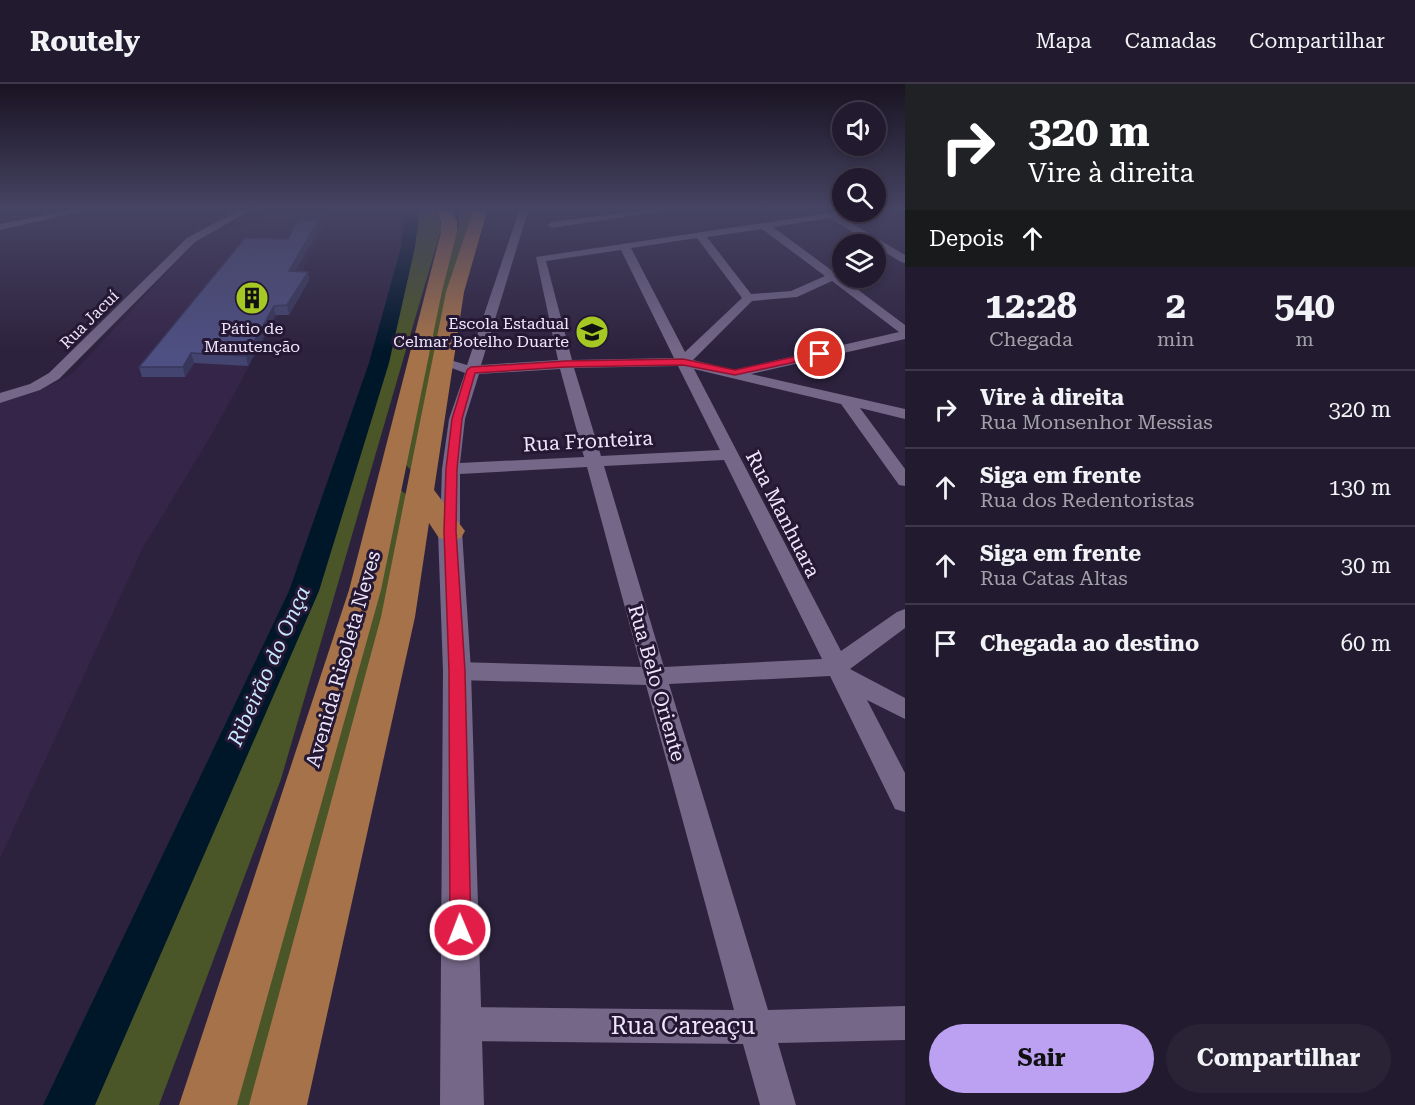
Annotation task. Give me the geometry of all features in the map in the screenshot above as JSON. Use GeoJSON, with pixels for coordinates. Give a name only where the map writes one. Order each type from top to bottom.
{"type":"FeatureCollection","features":[{"type":"Feature","properties":{"kind":"highway","name":"Avenida Risoleta Neves"},"geometry":{"type":"LineString","coordinates":[[208,1105],[365,590],[443,256]]}},
{"type":"Feature","properties":{"kind":"highway","name":"Avenida Risoleta Neves"},"geometry":{"type":"LineString","coordinates":[[278,1105],[398,617],[422,493],[455,292],[466,256]]}},
{"type":"Feature","properties":{"kind":"highway"},"geometry":{"type":"LineString","coordinates":[[422,493],[450,531]]}},
{"type":"Feature","properties":{"kind":"street","name":"Rua Jacuí"},"geometry":{"type":"LineString","coordinates":[[0,398],[35,387],[54,376],[175,256]]}},
{"type":"Feature","properties":{"kind":"street"},"geometry":{"type":"LineString","coordinates":[[462,1105],[457,671],[450,531],[451,469],[457,419],[508,256]]}},
{"type":"Feature","properties":{"kind":"street","name":"Rua Belo Oriente"},"geometry":{"type":"LineString","coordinates":[[557,256],[540,260],[566,364],[778,1105]]}},
{"type":"Feature","properties":{"kind":"street","name":"Rua Manhuara"},"geometry":{"type":"LineString","coordinates":[[635,256],[728,455],[905,800]]}},
{"type":"Feature","properties":{"kind":"street"},"geometry":{"type":"LineString","coordinates":[[716,256],[748,298]]}},
{"type":"Feature","properties":{"kind":"street"},"geometry":{"type":"LineString","coordinates":[[811,256],[832,269]]}},
{"type":"Feature","properties":{"kind":"street"},"geometry":{"type":"LineString","coordinates":[[683,362],[748,298],[793,294],[832,277]]}},
{"type":"Feature","properties":{"kind":"street"},"geometry":{"type":"LineString","coordinates":[[856,288],[905,330]]}},
{"type":"Feature","properties":{"kind":"street"},"geometry":{"type":"LineString","coordinates":[[735,373],[905,335]]}},
{"type":"Feature","properties":{"kind":"street"},"geometry":{"type":"LineString","coordinates":[[443,362],[471,370],[566,364],[683,362],[905,414]]}},
{"type":"Feature","properties":{"kind":"street"},"geometry":{"type":"LineString","coordinates":[[848,400],[905,481]]}},
{"type":"Feature","properties":{"kind":"street","name":"Rua Fronteira"},"geometry":{"type":"LineString","coordinates":[[451,469],[728,455]]}},
{"type":"Feature","properties":{"kind":"street"},"geometry":{"type":"LineString","coordinates":[[839,672],[905,617]]}},
{"type":"Feature","properties":{"kind":"street"},"geometry":{"type":"LineString","coordinates":[[457,671],[655,676],[839,672],[905,709]]}},
{"type":"Feature","properties":{"kind":"street","name":"Rua Careaçu"},"geometry":{"type":"LineString","coordinates":[[462,1024],[756,1027],[905,1023]]}},
{"type":"Feature","properties":{"kind":"shaded area"},"geometry":{"type":"Polygon","coordinates":[[[183,256],[310,256],[213,432],[142,549],[0,858],[0,400],[56,383],[74,372],[183,256]]]}},
{"type":"Feature","properties":{"kind":"green space"},"geometry":{"type":"Polygon","coordinates":[[[408,256],[433,256],[281,779],[159,1105],[80,1105],[301,611],[391,332],[408,256]]]}},
{"type":"Feature","properties":{"kind":"green space"},"geometry":{"type":"Polygon","coordinates":[[[449,256],[459,256],[446,297],[414,473],[406,465],[449,256]]]}},
{"type":"Feature","properties":{"kind":"green space"},"geometry":{"type":"Polygon","coordinates":[[[400,490],[409,496],[381,638],[253,1105],[233,1105],[400,490]]]}},
{"type":"Feature","properties":{"kind":"building","name":"Pátio de Manutenção"},"geometry":{"type":"Polygon","coordinates":[[[230,256],[298,256],[289,271],[308,272],[287,305],[274,306],[246,356],[191,353],[183,367],[139,367],[230,256]]]}},
{"type":"Feature","properties":{"kind":"waterway","name":"Ribeirão do Onça"},"geometry":{"type":"LineString","coordinates":[[69,1105],[304,591],[379,363],[406,256]]}},
{"type":"Feature","properties":{"kind":"place","name":"Pátio de Manutenção"},"geometry":{"type":"Point","coordinates":[252,298]}},
{"type":"Feature","properties":{"kind":"place","name":"Escola Estadual Celmar Botelho Duarte"},"geometry":{"type":"Point","coordinates":[592,332]}},
{"type":"Feature","properties":{"kind":"route"},"geometry":{"type":"LineString","coordinates":[[460,930],[457,671],[450,531],[451,469],[457,419],[471,370],[566,364],[683,362],[735,373],[820,354]]}}]}
